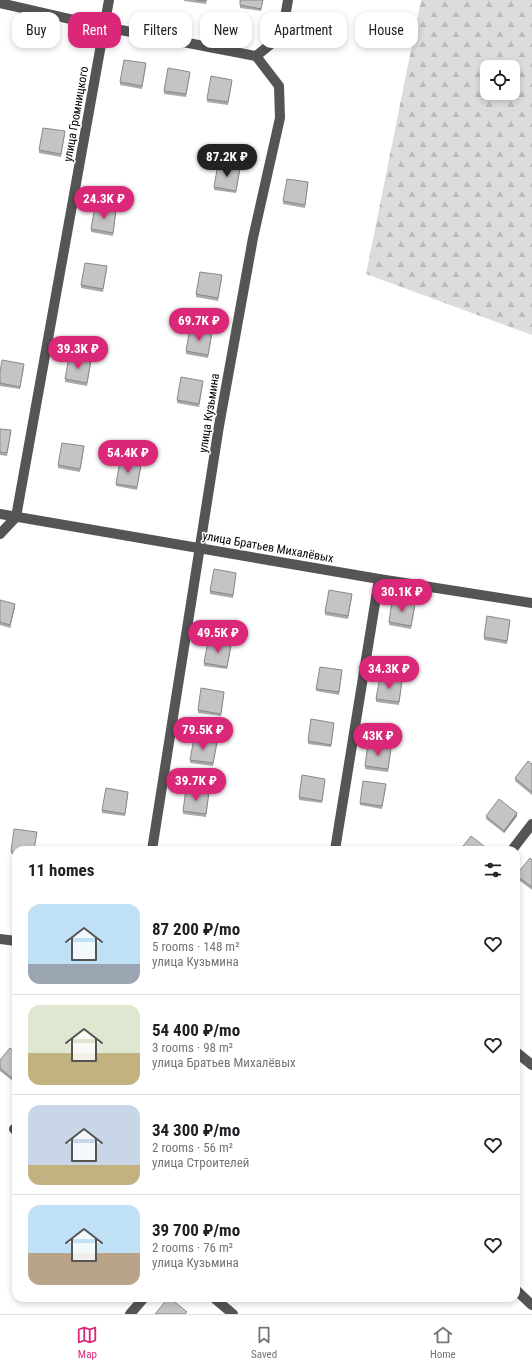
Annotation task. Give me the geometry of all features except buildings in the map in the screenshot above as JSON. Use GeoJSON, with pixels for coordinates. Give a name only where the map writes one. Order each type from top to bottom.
{"type":"FeatureCollection","features":[{"type":"Feature","properties":{"kind":"street","name":"улица Громницкого"},"geometry":{"type":"LineString","coordinates":[[107,12],[109,0]]}},
{"type":"Feature","properties":{"kind":"street"},"geometry":{"type":"LineString","coordinates":[[121,30],[256,56],[282,35],[288,0]]}},
{"type":"Feature","properties":{"kind":"street"},"geometry":{"type":"LineString","coordinates":[[0,3],[68,19]]}},
{"type":"Feature","properties":{"kind":"street","name":"улица Громницкого"},"geometry":{"type":"LineString","coordinates":[[16,517],[101,48]]}},
{"type":"Feature","properties":{"kind":"street","name":"улица Кузьмина"},"geometry":{"type":"LineString","coordinates":[[153,846],[201,548],[219,426],[253,238],[280,118],[278,86],[256,56]]}},
{"type":"Feature","properties":{"kind":"street","name":"улица Братьев Михалёвых"},"geometry":{"type":"LineString","coordinates":[[0,514],[379,579],[532,603]]}},
{"type":"Feature","properties":{"kind":"street"},"geometry":{"type":"LineString","coordinates":[[0,534],[16,517]]}},
{"type":"Feature","properties":{"kind":"street"},"geometry":{"type":"LineString","coordinates":[[336,846],[379,579]]}},
{"type":"Feature","properties":{"kind":"street"},"geometry":{"type":"LineString","coordinates":[[516,846],[530,830]]}},
{"type":"Feature","properties":{"kind":"street"},"geometry":{"type":"LineString","coordinates":[[0,939],[12,940]]}},
{"type":"Feature","properties":{"kind":"street"},"geometry":{"type":"LineString","coordinates":[[520,1055],[532,1065]]}},
{"type":"Feature","properties":{"kind":"street"},"geometry":{"type":"LineString","coordinates":[[520,1294],[532,1305]]}},
{"type":"Feature","properties":{"kind":"street"},"geometry":{"type":"LineString","coordinates":[[130,1314],[140,1302]]}},
{"type":"Feature","properties":{"kind":"street"},"geometry":{"type":"LineString","coordinates":[[219,1302],[233,1314]]}},
{"type":"Feature","properties":{"kind":"green space"},"geometry":{"type":"Polygon","coordinates":[[[421,0],[532,0],[532,335],[366,274],[411,48],[418,48],[418,15],[421,0]]]}}]}
